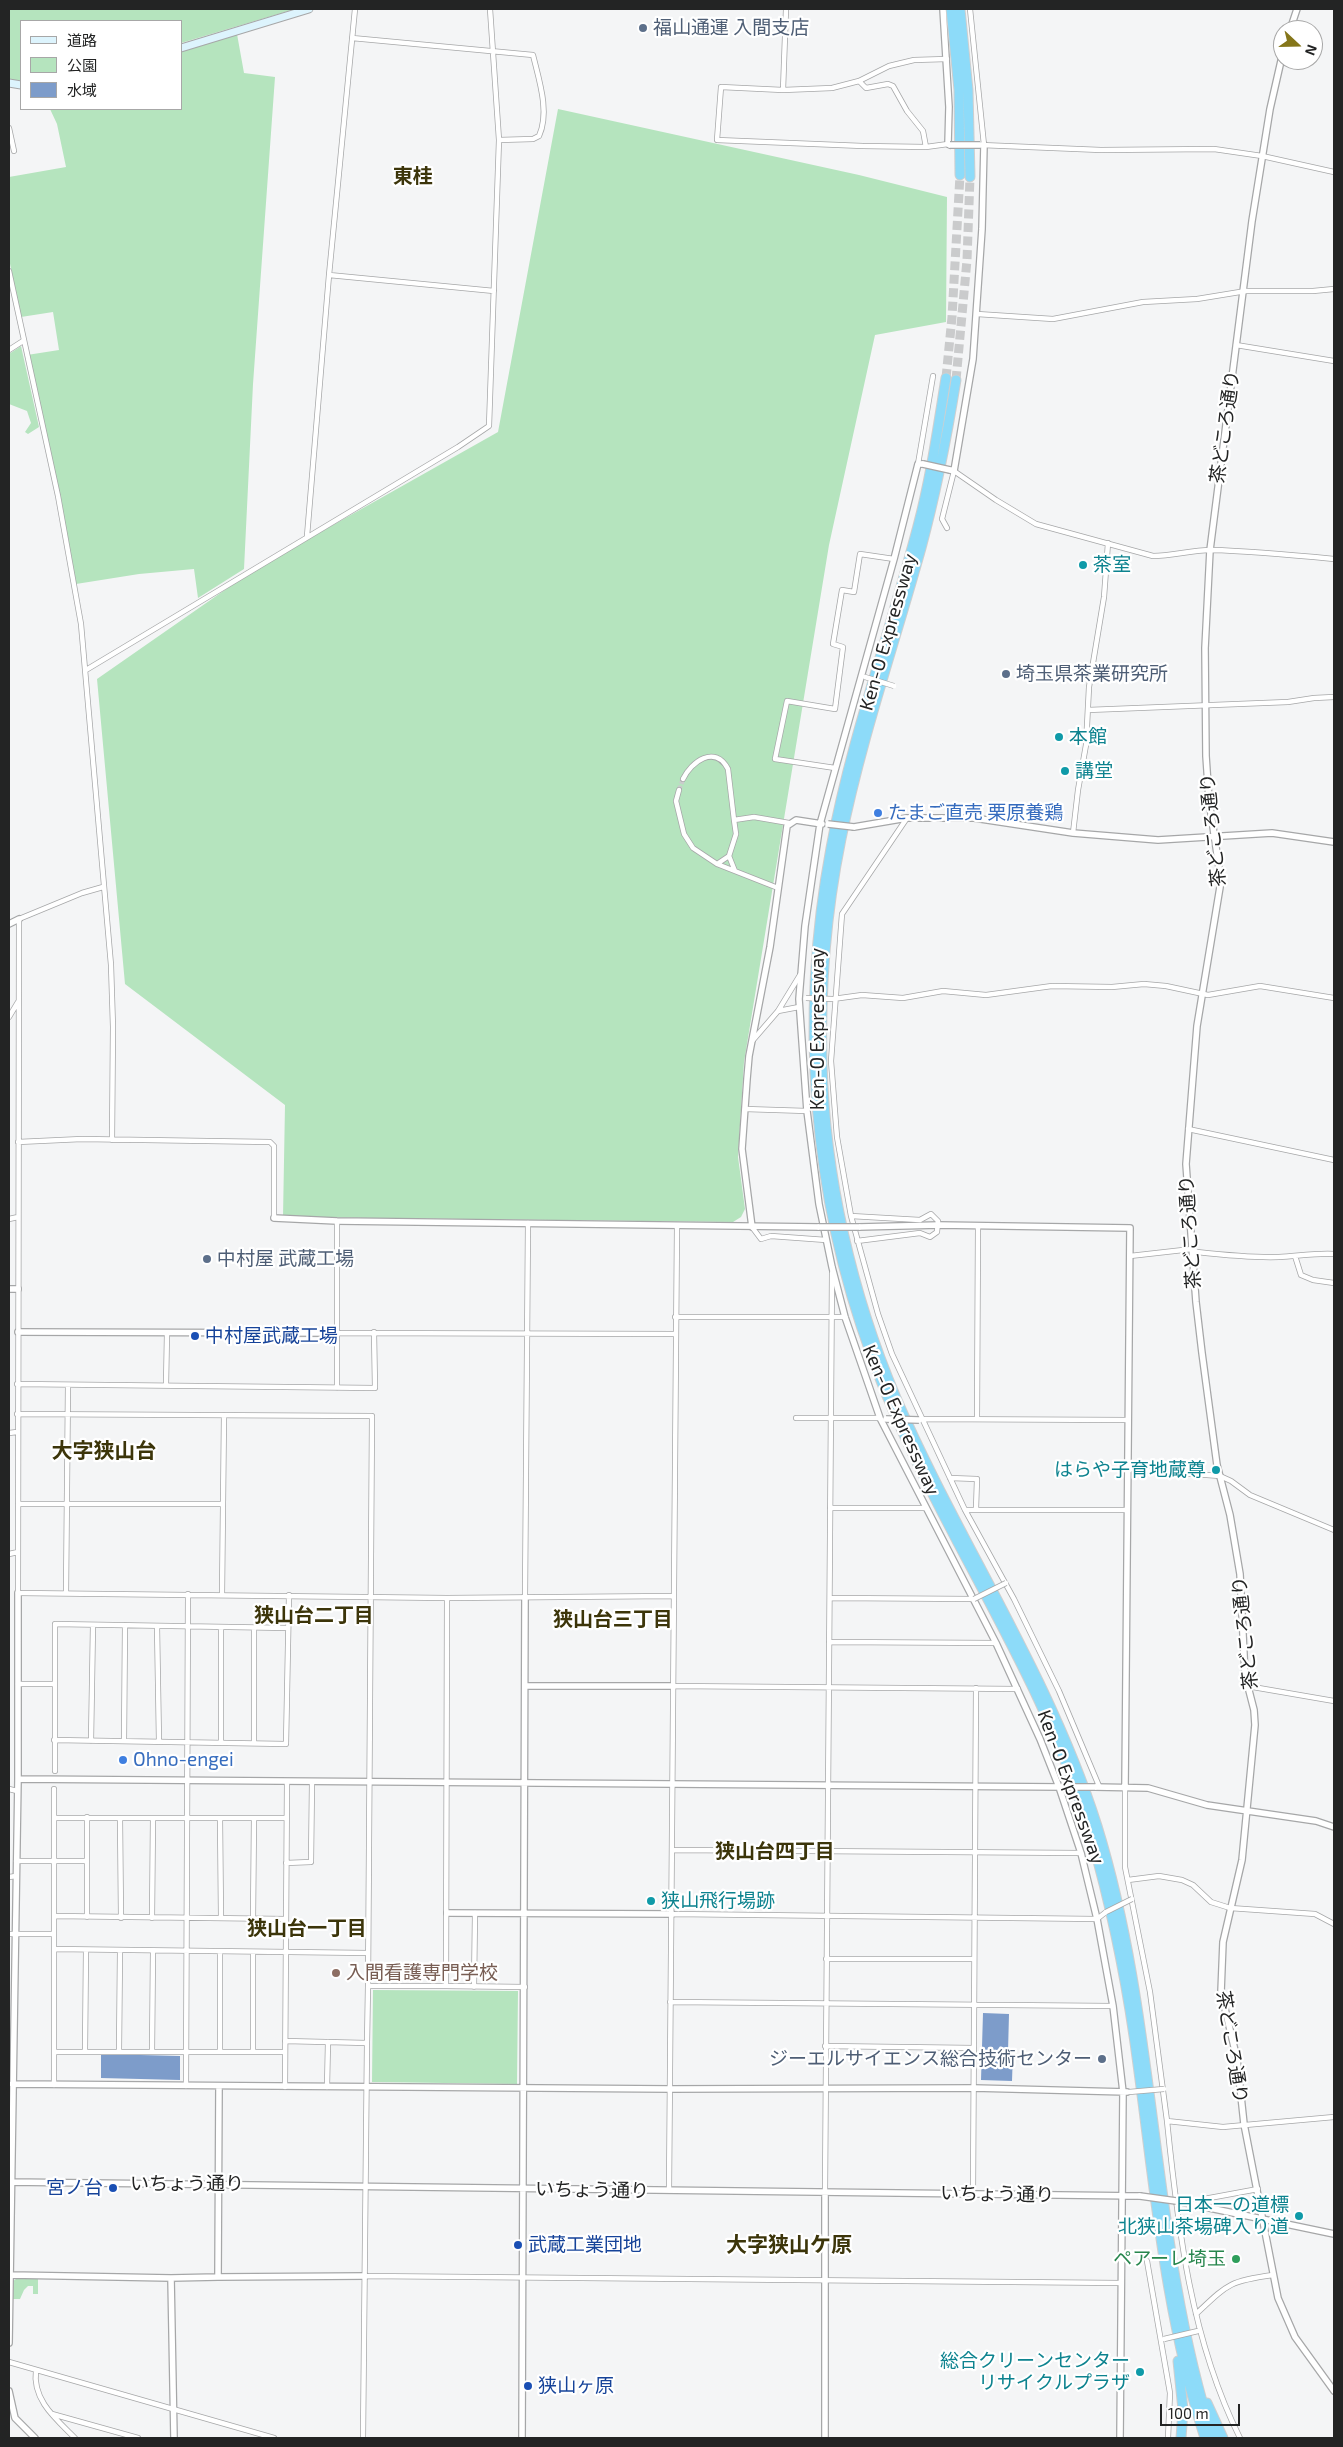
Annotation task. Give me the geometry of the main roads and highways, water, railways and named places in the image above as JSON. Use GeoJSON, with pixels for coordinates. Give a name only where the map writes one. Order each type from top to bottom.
{"type":"FeatureCollection","features":[{"type":"Feature","properties":{"kind":"highway"},"geometry":{"type":"LineString","coordinates":[[951,9],[959,90],[960,176]]}},
{"type":"Feature","properties":{"kind":"highway"},"geometry":{"type":"LineString","coordinates":[[960,9],[968,90],[970,177]]}},
{"type":"Feature","properties":{"kind":"highway","name":"Ken-O Expressway"},"geometry":{"type":"LineString","coordinates":[[946,378],[930,473],[919,524],[847,776],[826,873],[818,942],[814,1004],[814,1067],[819,1132],[841,1255],[872,1358],[889,1403],[920,1468],[1044,1709],[1089,1827],[1118,1940],[1127,1989],[1166,2279],[1179,2347],[1205,2438]]}},
{"type":"Feature","properties":{"kind":"highway","name":"Ken-O Expressway"},"geometry":{"type":"LineString","coordinates":[[956,380],[930,513],[855,777],[834,874],[823,980],[822,1066],[827,1130],[836,1195],[848,1253],[883,1365],[927,1464],[1052,1706],[1076,1765],[1096,1824],[1116,1895],[1135,1988],[1176,2292],[1194,2372],[1213,2438]]}},
{"type":"Feature","properties":{"kind":"highway"},"geometry":{"type":"LineString","coordinates":[[1166,2279],[1182,2390],[1181,2438]]}},
{"type":"Feature","properties":{"kind":"highway"},"geometry":{"type":"LineString","coordinates":[[1176,2292],[1197,2374],[1223,2438]]}},
{"type":"Feature","properties":{"kind":"main road"},"geometry":{"type":"LineString","coordinates":[[182,48],[300,10],[309,9]]}},
{"type":"Feature","properties":{"kind":"water"},"geometry":{"type":"Polygon","coordinates":[[[983,2013],[1009,2014],[1008,2052],[1013,2052],[1012,2081],[981,2080],[983,2013]]]}},
{"type":"Feature","properties":{"kind":"water"},"geometry":{"type":"Polygon","coordinates":[[[101,2054],[180,2056],[180,2080],[101,2078],[101,2054]]]}},
{"type":"Feature","properties":{"kind":"tunnel"},"geometry":{"type":"LineString","coordinates":[[946,378],[952,317],[960,175]]}},
{"type":"Feature","properties":{"kind":"tunnel"},"geometry":{"type":"LineString","coordinates":[[956,380],[967,260],[970,177]]}},
{"type":"Feature","properties":{"kind":"tunnel"},"geometry":{"type":"LineString","coordinates":[[679,790],[683,779]]}},
{"type":"Feature","properties":{"kind":"place","name":"福山通運 入間支店"},"geometry":{"type":"Point","coordinates":[643,28]}},
{"type":"Feature","properties":{"kind":"place","name":"茶室"},"geometry":{"type":"Point","coordinates":[1083,565]}},
{"type":"Feature","properties":{"kind":"place","name":"埼玉県茶業研究所"},"geometry":{"type":"Point","coordinates":[1006,674]}},
{"type":"Feature","properties":{"kind":"place","name":"本館"},"geometry":{"type":"Point","coordinates":[1059,737]}},
{"type":"Feature","properties":{"kind":"place","name":"講堂"},"geometry":{"type":"Point","coordinates":[1065,771]}},
{"type":"Feature","properties":{"kind":"place","name":"たまご直売 栗原養鶏"},"geometry":{"type":"Point","coordinates":[878,813]}},
{"type":"Feature","properties":{"kind":"place","name":"中村屋 武蔵工場"},"geometry":{"type":"Point","coordinates":[207,1259]}},
{"type":"Feature","properties":{"kind":"place","name":"中村屋武蔵工場"},"geometry":{"type":"Point","coordinates":[195,1336]}},
{"type":"Feature","properties":{"kind":"place","name":"はらや子育地蔵尊"},"geometry":{"type":"Point","coordinates":[1216,1470]}},
{"type":"Feature","properties":{"kind":"place","name":"Ohno-engei"},"geometry":{"type":"Point","coordinates":[123,1760]}},
{"type":"Feature","properties":{"kind":"place","name":"狭山飛行場跡"},"geometry":{"type":"Point","coordinates":[651,1901]}},
{"type":"Feature","properties":{"kind":"place","name":"入間看護専門学校"},"geometry":{"type":"Point","coordinates":[336,1973]}},
{"type":"Feature","properties":{"kind":"place","name":"ジーエルサイエンス総合技術センター"},"geometry":{"type":"Point","coordinates":[1102,2059]}},
{"type":"Feature","properties":{"kind":"place","name":"宮ノ台"},"geometry":{"type":"Point","coordinates":[113,2188]}},
{"type":"Feature","properties":{"kind":"place","name":"日本一の道標 北狭山茶場碑入り道"},"geometry":{"type":"Point","coordinates":[1299,2216]}},
{"type":"Feature","properties":{"kind":"place","name":"武蔵工業団地"},"geometry":{"type":"Point","coordinates":[518,2245]}},
{"type":"Feature","properties":{"kind":"place","name":"ペアーレ埼玉"},"geometry":{"type":"Point","coordinates":[1236,2259]}},
{"type":"Feature","properties":{"kind":"place","name":"総合クリーンセンター リサイクルプラザ"},"geometry":{"type":"Point","coordinates":[1140,2372]}},
{"type":"Feature","properties":{"kind":"place","name":"狭山ヶ原"},"geometry":{"type":"Point","coordinates":[528,2386]}},
{"type":"Feature","properties":{"kind":"district","name":"東桂"},"geometry":{"type":"Point","coordinates":[413,176]}},
{"type":"Feature","properties":{"kind":"district","name":"大字狭山台"},"geometry":{"type":"Point","coordinates":[104,1451]}},
{"type":"Feature","properties":{"kind":"district","name":"狭山台二丁目"},"geometry":{"type":"Point","coordinates":[314,1615]}},
{"type":"Feature","properties":{"kind":"district","name":"狭山台三丁目"},"geometry":{"type":"Point","coordinates":[613,1619]}},
{"type":"Feature","properties":{"kind":"district","name":"狭山台四丁目"},"geometry":{"type":"Point","coordinates":[775,1851]}},
{"type":"Feature","properties":{"kind":"district","name":"狭山台一丁目"},"geometry":{"type":"Point","coordinates":[307,1928]}},
{"type":"Feature","properties":{"kind":"district","name":"大字狭山ケ原"},"geometry":{"type":"Point","coordinates":[789,2245]}}]}
